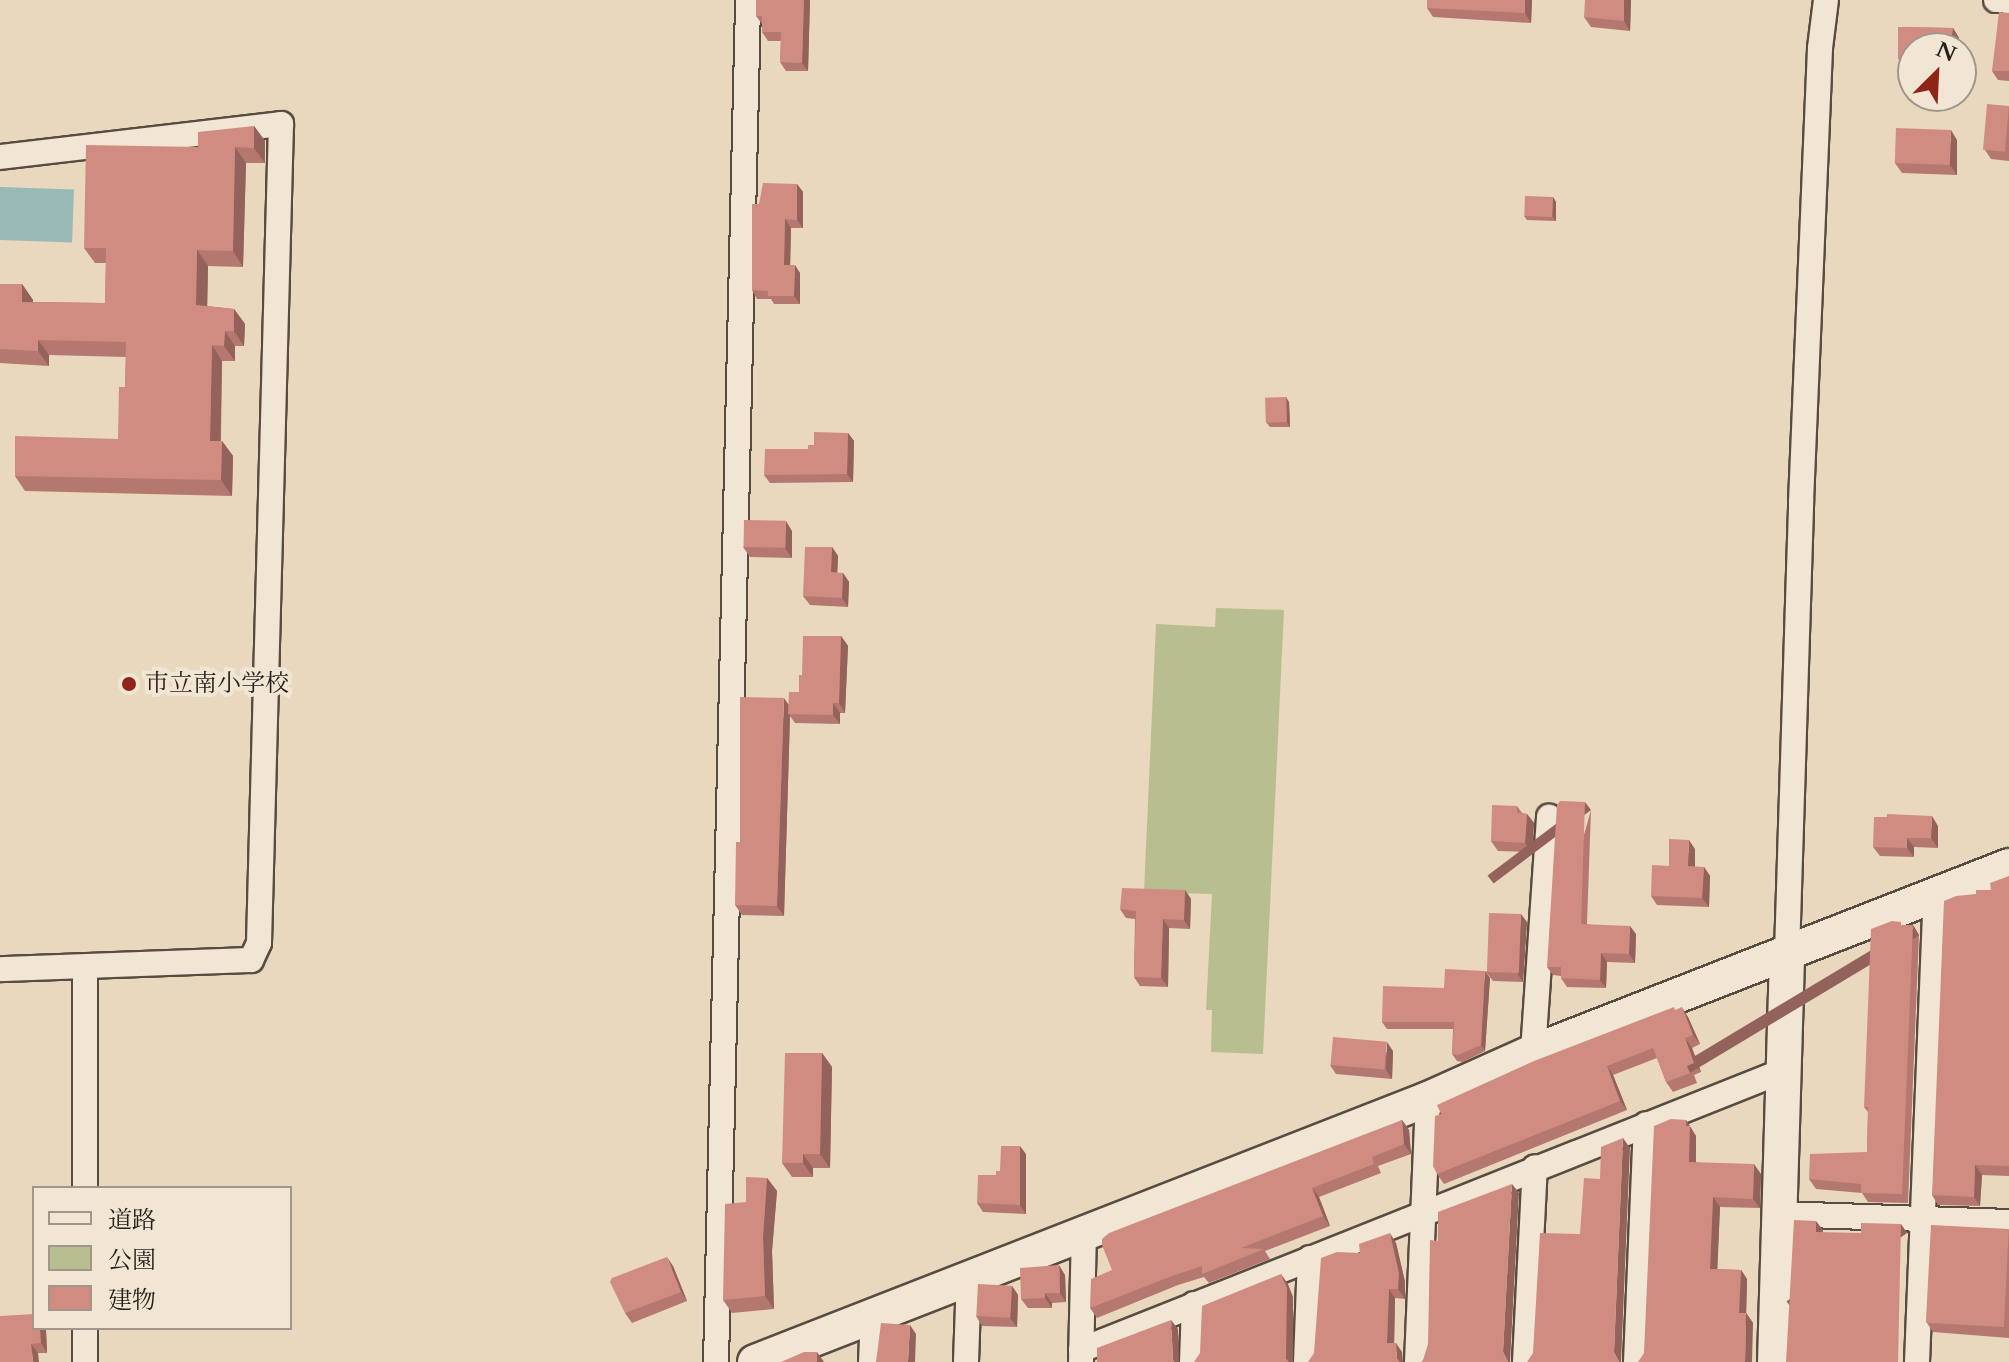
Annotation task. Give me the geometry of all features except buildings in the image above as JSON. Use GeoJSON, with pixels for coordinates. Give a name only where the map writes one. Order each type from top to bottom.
{"type":"FeatureCollection","features":[{"type":"Feature","properties":{"kind":"street"},"geometry":{"type":"LineString","coordinates":[[716,1362],[748,0]]}},
{"type":"Feature","properties":{"kind":"street"},"geometry":{"type":"LineString","coordinates":[[1775,1362],[1802,486],[1820,48],[1826,0]]}},
{"type":"Feature","properties":{"kind":"street"},"geometry":{"type":"LineString","coordinates":[[1996,0],[2009,1]]}},
{"type":"Feature","properties":{"kind":"street"},"geometry":{"type":"LineString","coordinates":[[0,157],[281,124],[259,943],[251,960],[0,969]]}},
{"type":"Feature","properties":{"kind":"street"},"geometry":{"type":"LineString","coordinates":[[1533,1052],[1549,817]]}},
{"type":"Feature","properties":{"kind":"street"},"geometry":{"type":"LineString","coordinates":[[767,1360],[1428,1099],[1533,1052],[2009,866]]}},
{"type":"Feature","properties":{"kind":"street"},"geometry":{"type":"LineString","coordinates":[[1917,1362],[1936,895]]}},
{"type":"Feature","properties":{"kind":"street"},"geometry":{"type":"LineString","coordinates":[[85,967],[85,1186]]}},
{"type":"Feature","properties":{"kind":"street"},"geometry":{"type":"LineString","coordinates":[[1084,1234],[1081,1356],[1194,1304],[1785,1070]]}},
{"type":"Feature","properties":{"kind":"street"},"geometry":{"type":"LineString","coordinates":[[1417,1362],[1428,1099]]}},
{"type":"Feature","properties":{"kind":"street"},"geometry":{"type":"LineString","coordinates":[[1636,1362],[1646,1124]]}},
{"type":"Feature","properties":{"kind":"street"},"geometry":{"type":"LineString","coordinates":[[1525,1362],[1535,1167]]}},
{"type":"Feature","properties":{"kind":"street"},"geometry":{"type":"LineString","coordinates":[[1780,1214],[2009,1222]]}},
{"type":"Feature","properties":{"kind":"street"},"geometry":{"type":"LineString","coordinates":[[1306,1362],[1310,1258]]}},
{"type":"Feature","properties":{"kind":"street"},"geometry":{"type":"LineString","coordinates":[[966,1362],[969,1278]]}},
{"type":"Feature","properties":{"kind":"street"},"geometry":{"type":"LineString","coordinates":[[1192,1362],[1194,1304]]}},
{"type":"Feature","properties":{"kind":"street"},"geometry":{"type":"LineString","coordinates":[[871,1362],[873,1317]]}},
{"type":"Feature","properties":{"kind":"street"},"geometry":{"type":"LineString","coordinates":[[85,1330],[85,1362]]}},
{"type":"Feature","properties":{"kind":"green space"},"geometry":{"type":"Polygon","coordinates":[[[1216,608],[1284,610],[1263,1054],[1211,1052],[1212,1010],[1206,1010],[1212,894],[1144,892],[1156,624],[1215,627],[1216,608]]]}},
{"type":"Feature","properties":{"kind":"water"},"geometry":{"type":"Polygon","coordinates":[[[0,187],[74,190],[72,243],[0,240],[0,187]]]}},
{"type":"Feature","properties":{"kind":"place","name":"市立南小学校"},"geometry":{"type":"Point","coordinates":[129,684]}}]}
